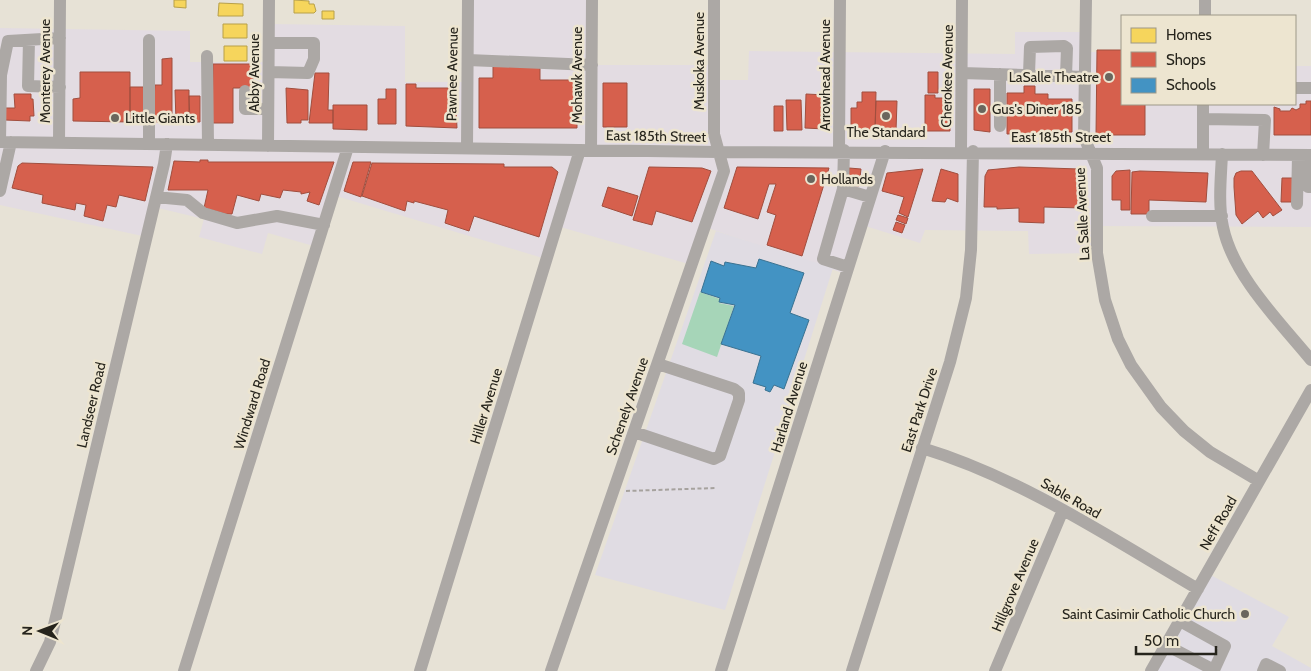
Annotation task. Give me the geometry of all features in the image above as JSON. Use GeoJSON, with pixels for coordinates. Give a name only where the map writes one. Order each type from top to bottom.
{"type":"FeatureCollection","features":[{"type":"Feature","properties":{"kind":"street","name":"Monterey Avenue"},"geometry":{"type":"LineString","coordinates":[[59,143],[60,0]]}},
{"type":"Feature","properties":{"kind":"street","name":"Abby Avenue"},"geometry":{"type":"LineString","coordinates":[[268,146],[269,0]]}},
{"type":"Feature","properties":{"kind":"street","name":"Pawnee Avenue"},"geometry":{"type":"LineString","coordinates":[[467,148],[468,0]]}},
{"type":"Feature","properties":{"kind":"street","name":"Mohawk Avenue"},"geometry":{"type":"LineString","coordinates":[[586,150],[592,65],[592,0]]}},
{"type":"Feature","properties":{"kind":"street","name":"Muskoka Avenue"},"geometry":{"type":"LineString","coordinates":[[714,0],[714,134],[718,152]]}},
{"type":"Feature","properties":{"kind":"street","name":"Arrowhead Avenue"},"geometry":{"type":"LineString","coordinates":[[840,0],[843,189],[822,259],[848,268]]}},
{"type":"Feature","properties":{"kind":"street","name":"Cherokee Avenue"},"geometry":{"type":"LineString","coordinates":[[962,0],[962,72],[967,151]]}},
{"type":"Feature","properties":{"kind":"street","name":"La Salle Avenue"},"geometry":{"type":"LineString","coordinates":[[1086,0],[1084,137],[1097,168],[1096,242],[1105,300],[1118,339],[1131,365],[1161,407],[1184,431],[1210,452],[1259,481]]}},
{"type":"Feature","properties":{"kind":"street"},"geometry":{"type":"LineString","coordinates":[[1205,0],[1205,15]]}},
{"type":"Feature","properties":{"kind":"street"},"geometry":{"type":"LineString","coordinates":[[0,191],[4,142],[1,109],[1,75],[8,41],[60,38]]}},
{"type":"Feature","properties":{"kind":"street"},"geometry":{"type":"LineString","coordinates":[[29,40],[28,86],[60,87]]}},
{"type":"Feature","properties":{"kind":"street"},"geometry":{"type":"LineString","coordinates":[[149,144],[150,40]]}},
{"type":"Feature","properties":{"kind":"street"},"geometry":{"type":"LineString","coordinates":[[268,72],[308,73],[314,59],[314,43],[269,43]]}},
{"type":"Feature","properties":{"kind":"street"},"geometry":{"type":"LineString","coordinates":[[1029,74],[1030,47],[1064,46],[1067,48],[1066,76]]}},
{"type":"Feature","properties":{"kind":"street"},"geometry":{"type":"LineString","coordinates":[[207,56],[208,145]]}},
{"type":"Feature","properties":{"kind":"street"},"geometry":{"type":"LineString","coordinates":[[468,60],[592,65]]}},
{"type":"Feature","properties":{"kind":"street"},"geometry":{"type":"LineString","coordinates":[[962,72],[1085,77]]}},
{"type":"Feature","properties":{"kind":"street"},"geometry":{"type":"LineString","coordinates":[[1000,74],[1000,126]]}},
{"type":"Feature","properties":{"kind":"street"},"geometry":{"type":"LineString","coordinates":[[1296,88],[1311,88]]}},
{"type":"Feature","properties":{"kind":"street"},"geometry":{"type":"LineString","coordinates":[[245,91],[245,115],[268,110]]}},
{"type":"Feature","properties":{"kind":"street"},"geometry":{"type":"LineString","coordinates":[[1203,154],[1204,105]]}},
{"type":"Feature","properties":{"kind":"street"},"geometry":{"type":"LineString","coordinates":[[1203,119],[1265,120],[1264,155]]}},
{"type":"Feature","properties":{"kind":"street","name":"East 185th Street"},"geometry":{"type":"LineString","coordinates":[[4,142],[718,152],[842,150],[1306,155]]}},
{"type":"Feature","properties":{"kind":"street","name":"Landseer Road"},"geometry":{"type":"LineString","coordinates":[[36,671],[50,642],[167,144]]}},
{"type":"Feature","properties":{"kind":"street","name":"Windward Road"},"geometry":{"type":"LineString","coordinates":[[184,671],[348,147]]}},
{"type":"Feature","properties":{"kind":"street","name":"Hiller Avenue"},"geometry":{"type":"LineString","coordinates":[[420,671],[586,150]]}},
{"type":"Feature","properties":{"kind":"street","name":"Harland Avenue"},"geometry":{"type":"LineString","coordinates":[[721,671],[885,151]]}},
{"type":"Feature","properties":{"kind":"street","name":"East Park Drive"},"geometry":{"type":"LineString","coordinates":[[852,671],[950,362],[966,298],[972,250],[967,151]]}},
{"type":"Feature","properties":{"kind":"street","name":"Schenely Avenue"},"geometry":{"type":"LineString","coordinates":[[551,671],[724,172],[718,152]]}},
{"type":"Feature","properties":{"kind":"street"},"geometry":{"type":"LineString","coordinates":[[1222,154],[1223,227],[1233,256],[1245,277],[1311,360]]}},
{"type":"Feature","properties":{"kind":"street"},"geometry":{"type":"LineString","coordinates":[[1306,155],[1308,187],[1311,188]]}},
{"type":"Feature","properties":{"kind":"street"},"geometry":{"type":"LineString","coordinates":[[1297,204],[1306,155]]}},
{"type":"Feature","properties":{"kind":"street"},"geometry":{"type":"LineString","coordinates":[[843,189],[870,197]]}},
{"type":"Feature","properties":{"kind":"street"},"geometry":{"type":"LineString","coordinates":[[156,197],[187,200],[203,213],[237,223],[276,216],[324,225]]}},
{"type":"Feature","properties":{"kind":"street"},"geometry":{"type":"LineString","coordinates":[[1152,216],[1222,216]]}},
{"type":"Feature","properties":{"kind":"street"},"geometry":{"type":"LineString","coordinates":[[634,432],[714,459],[720,456],[739,400],[739,393],[734,389],[658,364]]}},
{"type":"Feature","properties":{"kind":"street","name":"Neff Road"},"geometry":{"type":"LineString","coordinates":[[1151,671],[1311,390]]}},
{"type":"Feature","properties":{"kind":"street","name":"Sable Road"},"geometry":{"type":"LineString","coordinates":[[922,448],[989,471],[1063,510],[1198,589]]}},
{"type":"Feature","properties":{"kind":"street","name":"Hillgrove Avenue"},"geometry":{"type":"LineString","coordinates":[[995,671],[1063,510]]}},
{"type":"Feature","properties":{"kind":"street"},"geometry":{"type":"LineString","coordinates":[[1166,645],[1214,670],[1225,646],[1180,621]]}},
{"type":"Feature","properties":{"kind":"street"},"geometry":{"type":"LineString","coordinates":[[1263,671],[1266,664],[1280,671]]}},
{"type":"Feature","properties":{"kind":"path"},"geometry":{"type":"LineString","coordinates":[[624,491],[716,488]]}},
{"type":"Feature","properties":{"kind":"shaded area"},"geometry":{"type":"Polygon","coordinates":[[[468,0],[592,0],[592,65],[713,65],[714,80],[748,80],[749,51],[1015,54],[1015,32],[1085,32],[1085,52],[1121,52],[1121,105],[1296,105],[1296,66],[1311,66],[1311,227],[1097,226],[1097,253],[1029,254],[1028,231],[925,230],[920,243],[862,225],[846,274],[705,227],[692,265],[557,226],[546,259],[333,195],[317,247],[268,233],[262,254],[199,237],[204,219],[154,207],[147,237],[0,205],[0,28],[190,31],[190,62],[268,62],[269,24],[405,26],[405,82],[467,82],[468,0]]]}},
{"type":"Feature","properties":{"kind":"shaded area"},"geometry":{"type":"Polygon","coordinates":[[[716,231],[833,268],[725,610],[595,575],[716,231]]]}},
{"type":"Feature","properties":{"kind":"shaded area"},"geometry":{"type":"Polygon","coordinates":[[[1207,573],[1289,617],[1272,646],[1311,668],[1311,671],[1151,671],[1207,573]]]}},
{"type":"Feature","properties":{"kind":"green space"},"geometry":{"type":"Polygon","coordinates":[[[700,292],[720,299],[719,303],[734,306],[717,357],[682,344],[700,292]]]}},
{"type":"Feature","properties":{"kind":"building: Homes"},"geometry":{"type":"Polygon","coordinates":[[[174,0],[186,0],[186,8],[174,7],[174,0]]]}},
{"type":"Feature","properties":{"kind":"building: Homes"},"geometry":{"type":"Polygon","coordinates":[[[294,0],[309,1],[309,4],[314,4],[316,11],[314,13],[294,13],[294,0]]]}},
{"type":"Feature","properties":{"kind":"building: Homes"},"geometry":{"type":"Polygon","coordinates":[[[219,3],[243,4],[243,16],[218,16],[219,3]]]}},
{"type":"Feature","properties":{"kind":"building: Homes"},"geometry":{"type":"Polygon","coordinates":[[[322,11],[334,11],[334,19],[322,19],[322,11]]]}},
{"type":"Feature","properties":{"kind":"building: Homes"},"geometry":{"type":"Polygon","coordinates":[[[223,24],[247,24],[247,38],[223,38],[223,24]]]}},
{"type":"Feature","properties":{"kind":"building: Homes"},"geometry":{"type":"Polygon","coordinates":[[[224,46],[247,46],[247,61],[224,61],[224,46]]]}},
{"type":"Feature","properties":{"kind":"building: Shops","name":"LaSalle Theatre"},"geometry":{"type":"Polygon","coordinates":[[[1097,50],[1121,50],[1121,105],[1145,105],[1145,135],[1096,135],[1097,50]]]}},
{"type":"Feature","properties":{"kind":"building: Shops"},"geometry":{"type":"Polygon","coordinates":[[[172,58],[172,122],[152,122],[155,85],[162,85],[162,59],[172,58]]]}},
{"type":"Feature","properties":{"kind":"building: Shops"},"geometry":{"type":"Polygon","coordinates":[[[213,64],[253,64],[253,88],[233,88],[233,123],[212,123],[213,64]]]}},
{"type":"Feature","properties":{"kind":"building: Shops"},"geometry":{"type":"Polygon","coordinates":[[[493,66],[540,66],[540,80],[577,80],[577,128],[479,128],[479,78],[493,78],[493,66]]]}},
{"type":"Feature","properties":{"kind":"building: Shops"},"geometry":{"type":"Polygon","coordinates":[[[80,72],[130,72],[130,122],[73,121],[73,99],[80,98],[80,72]]]}},
{"type":"Feature","properties":{"kind":"building: Shops"},"geometry":{"type":"Polygon","coordinates":[[[928,72],[938,72],[938,93],[928,93],[928,72]]]}},
{"type":"Feature","properties":{"kind":"building: Shops"},"geometry":{"type":"Polygon","coordinates":[[[315,73],[329,73],[328,110],[333,110],[333,123],[309,123],[315,73]]]}},
{"type":"Feature","properties":{"kind":"building: Shops"},"geometry":{"type":"Polygon","coordinates":[[[603,83],[627,83],[627,127],[603,127],[603,83]]]}},
{"type":"Feature","properties":{"kind":"building: Shops"},"geometry":{"type":"Polygon","coordinates":[[[406,84],[416,84],[416,88],[455,88],[457,128],[406,126],[406,84]]]}},
{"type":"Feature","properties":{"kind":"building: Shops"},"geometry":{"type":"Polygon","coordinates":[[[1024,86],[1035,86],[1035,94],[1048,94],[1048,99],[1072,99],[1072,132],[1007,134],[1007,93],[1024,93],[1024,86]]]}},
{"type":"Feature","properties":{"kind":"building: Shops"},"geometry":{"type":"Polygon","coordinates":[[[130,87],[145,87],[145,122],[130,122],[130,87]]]}},
{"type":"Feature","properties":{"kind":"building: Shops"},"geometry":{"type":"Polygon","coordinates":[[[286,88],[308,90],[308,120],[301,120],[301,123],[287,123],[286,88]]]}},
{"type":"Feature","properties":{"kind":"building: Shops"},"geometry":{"type":"Polygon","coordinates":[[[386,89],[396,89],[396,124],[378,124],[378,99],[386,99],[386,89]]]}},
{"type":"Feature","properties":{"kind":"building: Shops","name":"Gus's Diner 185"},"geometry":{"type":"Polygon","coordinates":[[[974,89],[990,89],[990,132],[974,130],[974,89]]]}},
{"type":"Feature","properties":{"kind":"building: Shops"},"geometry":{"type":"Polygon","coordinates":[[[175,90],[189,90],[189,122],[176,122],[175,90]]]}},
{"type":"Feature","properties":{"kind":"building: Shops"},"geometry":{"type":"Polygon","coordinates":[[[862,92],[876,92],[875,131],[851,130],[851,108],[857,108],[857,102],[862,102],[862,92]]]}},
{"type":"Feature","properties":{"kind":"building: Shops"},"geometry":{"type":"Polygon","coordinates":[[[14,94],[31,94],[34,116],[30,116],[30,121],[5,120],[5,108],[15,108],[14,94]]]}},
{"type":"Feature","properties":{"kind":"building: Shops"},"geometry":{"type":"Polygon","coordinates":[[[806,94],[826,95],[825,129],[805,128],[806,94]]]}},
{"type":"Feature","properties":{"kind":"building: Shops"},"geometry":{"type":"Polygon","coordinates":[[[925,95],[935,95],[935,98],[949,98],[950,131],[925,131],[925,95]]]}},
{"type":"Feature","properties":{"kind":"building: Shops"},"geometry":{"type":"Polygon","coordinates":[[[189,96],[200,96],[200,122],[190,122],[189,96]]]}},
{"type":"Feature","properties":{"kind":"building: Shops"},"geometry":{"type":"Polygon","coordinates":[[[786,100],[801,100],[802,130],[787,130],[786,100]]]}},
{"type":"Feature","properties":{"kind":"building: Shops","name":"The Standard"},"geometry":{"type":"Polygon","coordinates":[[[876,101],[897,101],[896,131],[875,131],[876,101]]]}},
{"type":"Feature","properties":{"kind":"building: Shops"},"geometry":{"type":"Polygon","coordinates":[[[1306,101],[1311,101],[1311,135],[1274,135],[1274,107],[1280,109],[1280,111],[1290,111],[1292,108],[1296,110],[1300,108],[1300,104],[1306,104],[1306,101]]]}},
{"type":"Feature","properties":{"kind":"building: Shops"},"geometry":{"type":"Polygon","coordinates":[[[333,105],[367,105],[367,130],[333,129],[333,105]]]}},
{"type":"Feature","properties":{"kind":"building: Shops"},"geometry":{"type":"Polygon","coordinates":[[[774,106],[783,106],[783,131],[774,131],[774,106]]]}},
{"type":"Feature","properties":{"kind":"building: Shops"},"geometry":{"type":"Polygon","coordinates":[[[200,160],[208,160],[208,162],[334,162],[319,205],[307,201],[310,192],[301,194],[301,192],[283,190],[280,198],[261,194],[259,201],[237,195],[232,214],[226,214],[204,208],[208,190],[168,190],[174,161],[200,162],[200,160]]]}},
{"type":"Feature","properties":{"kind":"building: Shops"},"geometry":{"type":"Polygon","coordinates":[[[353,162],[371,162],[361,197],[344,191],[353,162]]]}},
{"type":"Feature","properties":{"kind":"building: Shops"},"geometry":{"type":"Polygon","coordinates":[[[22,163],[153,167],[145,201],[119,195],[116,207],[107,205],[103,221],[84,216],[86,205],[76,203],[75,210],[42,203],[43,195],[12,188],[18,166],[22,163]]]}},
{"type":"Feature","properties":{"kind":"building: Shops"},"geometry":{"type":"Polygon","coordinates":[[[372,163],[504,164],[504,167],[552,167],[558,172],[539,237],[474,216],[469,231],[445,223],[448,210],[414,201],[414,203],[407,201],[405,211],[362,196],[372,163]]]}},
{"type":"Feature","properties":{"kind":"building: Shops"},"geometry":{"type":"Polygon","coordinates":[[[649,167],[702,168],[711,171],[692,222],[656,211],[652,225],[633,220],[649,167]]]}},
{"type":"Feature","properties":{"kind":"building: Shops"},"geometry":{"type":"Polygon","coordinates":[[[737,167],[829,168],[802,256],[767,245],[776,215],[767,212],[776,184],[769,184],[758,219],[724,208],[737,167]]]}},
{"type":"Feature","properties":{"kind":"building: Shops"},"geometry":{"type":"Polygon","coordinates":[[[1019,167],[1079,169],[1079,171],[1083,172],[1082,208],[1044,207],[1044,223],[1019,222],[1019,208],[997,209],[997,207],[984,207],[985,176],[988,170],[1019,167]]]}},
{"type":"Feature","properties":{"kind":"building: Shops"},"geometry":{"type":"Polygon","coordinates":[[[849,168],[861,169],[859,186],[848,185],[849,168]]]}},
{"type":"Feature","properties":{"kind":"building: Shops"},"geometry":{"type":"Polygon","coordinates":[[[923,169],[908,217],[899,213],[904,197],[882,191],[887,173],[923,169]]]}},
{"type":"Feature","properties":{"kind":"building: Shops"},"geometry":{"type":"Polygon","coordinates":[[[941,169],[958,174],[958,202],[947,198],[945,202],[932,201],[941,169]]]}},
{"type":"Feature","properties":{"kind":"building: Shops"},"geometry":{"type":"Polygon","coordinates":[[[1130,170],[1130,210],[1121,210],[1121,200],[1112,200],[1112,176],[1116,171],[1130,170]]]}},
{"type":"Feature","properties":{"kind":"building: Shops"},"geometry":{"type":"Polygon","coordinates":[[[1252,171],[1282,210],[1273,216],[1270,212],[1263,218],[1258,211],[1242,224],[1236,215],[1234,187],[1236,173],[1252,171]]]}},
{"type":"Feature","properties":{"kind":"building: Shops"},"geometry":{"type":"Polygon","coordinates":[[[1132,172],[1208,173],[1206,202],[1149,200],[1149,214],[1131,214],[1132,172]]]}},
{"type":"Feature","properties":{"kind":"building: Shops"},"geometry":{"type":"Polygon","coordinates":[[[1282,178],[1296,178],[1295,202],[1281,202],[1282,178]]]}},
{"type":"Feature","properties":{"kind":"building: Shops"},"geometry":{"type":"Polygon","coordinates":[[[608,187],[638,196],[632,216],[602,206],[608,187]]]}},
{"type":"Feature","properties":{"kind":"building: Shops"},"geometry":{"type":"Polygon","coordinates":[[[898,215],[908,218],[906,224],[896,220],[898,215]]]}},
{"type":"Feature","properties":{"kind":"building: Shops"},"geometry":{"type":"Polygon","coordinates":[[[896,222],[905,225],[902,233],[893,230],[896,222]]]}},
{"type":"Feature","properties":{"kind":"building: Schools"},"geometry":{"type":"Polygon","coordinates":[[[759,259],[804,273],[790,313],[809,320],[784,389],[774,385],[770,392],[765,390],[766,387],[753,383],[761,356],[721,344],[735,305],[719,302],[720,298],[701,292],[711,261],[724,266],[725,262],[756,268],[759,259]]]}},
{"type":"Feature","properties":{"kind":"place","name":"LaSalle Theatre"},"geometry":{"type":"Point","coordinates":[1109,77]}},
{"type":"Feature","properties":{"kind":"place","name":"Gus's Diner 185"},"geometry":{"type":"Point","coordinates":[982,109]}},
{"type":"Feature","properties":{"kind":"place","name":"The Standard"},"geometry":{"type":"Point","coordinates":[886,116]}},
{"type":"Feature","properties":{"kind":"place","name":"Little Giants"},"geometry":{"type":"Point","coordinates":[115,118]}},
{"type":"Feature","properties":{"kind":"place","name":"Hollands"},"geometry":{"type":"Point","coordinates":[811,179]}},
{"type":"Feature","properties":{"kind":"place","name":"Saint Casimir Catholic Church"},"geometry":{"type":"Point","coordinates":[1245,614]}}]}
